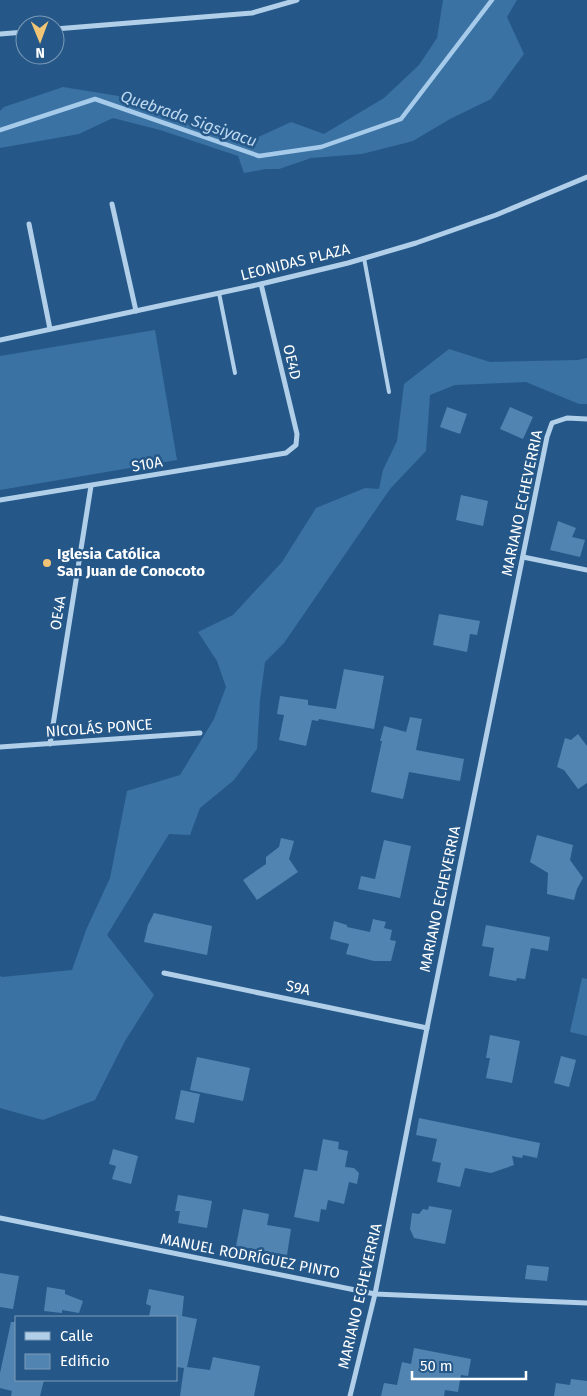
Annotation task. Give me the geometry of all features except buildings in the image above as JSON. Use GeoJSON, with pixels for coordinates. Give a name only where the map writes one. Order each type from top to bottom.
{"type":"FeatureCollection","features":[{"type":"Feature","properties":{"kind":"street"},"geometry":{"type":"LineString","coordinates":[[65,28],[252,13],[296,0]]}},
{"type":"Feature","properties":{"kind":"street"},"geometry":{"type":"LineString","coordinates":[[0,34],[15,33]]}},
{"type":"Feature","properties":{"kind":"street","name":"LEONIDAS PLAZA"},"geometry":{"type":"LineString","coordinates":[[0,340],[261,284],[364,258],[416,243],[496,215],[587,178]]}},
{"type":"Feature","properties":{"kind":"street"},"geometry":{"type":"LineString","coordinates":[[112,204],[136,311]]}},
{"type":"Feature","properties":{"kind":"street"},"geometry":{"type":"LineString","coordinates":[[28,224],[50,329]]}},
{"type":"Feature","properties":{"kind":"street","name":"OE4D"},"geometry":{"type":"LineString","coordinates":[[261,284],[297,434],[296,445]]}},
{"type":"Feature","properties":{"kind":"street","name":"MARIANO ECHEVERRIA"},"geometry":{"type":"LineString","coordinates":[[350,1396],[375,1294],[547,437],[552,423],[567,418],[587,419]]}},
{"type":"Feature","properties":{"kind":"street","name":"S10A"},"geometry":{"type":"LineString","coordinates":[[0,500],[286,453],[296,445]]}},
{"type":"Feature","properties":{"kind":"street","name":"OE4A"},"geometry":{"type":"LineString","coordinates":[[50,744],[91,486]]}},
{"type":"Feature","properties":{"kind":"street"},"geometry":{"type":"LineString","coordinates":[[523,557],[587,570]]}},
{"type":"Feature","properties":{"kind":"street","name":"NICOLÁS PONCE"},"geometry":{"type":"LineString","coordinates":[[0,747],[200,734]]}},
{"type":"Feature","properties":{"kind":"street","name":"S9A"},"geometry":{"type":"LineString","coordinates":[[164,973],[427,1028]]}},
{"type":"Feature","properties":{"kind":"street","name":"MANUEL RODRÍGUEZ PINTO"},"geometry":{"type":"LineString","coordinates":[[0,1218],[375,1294],[587,1303]]}},
{"type":"Feature","properties":{"kind":"lane"},"geometry":{"type":"LineString","coordinates":[[364,258],[389,392]]}},
{"type":"Feature","properties":{"kind":"lane"},"geometry":{"type":"LineString","coordinates":[[219,293],[234,373]]}},
{"type":"Feature","properties":{"kind":"shaded area"},"geometry":{"type":"Polygon","coordinates":[[[443,0],[517,0],[507,17],[524,54],[491,99],[450,119],[413,141],[362,154],[311,158],[279,169],[244,173],[238,156],[160,130],[113,118],[79,134],[0,148],[0,111],[4,107],[63,87],[137,99],[214,134],[252,140],[291,122],[324,134],[384,98],[419,65],[437,38],[443,0]]]}},
{"type":"Feature","properties":{"kind":"shaded area"},"geometry":{"type":"Polygon","coordinates":[[[155,330],[177,460],[0,490],[0,356],[155,330]]]}},
{"type":"Feature","properties":{"kind":"shaded area"},"geometry":{"type":"Polygon","coordinates":[[[449,349],[490,362],[578,360],[587,358],[587,404],[579,404],[526,382],[455,385],[430,395],[426,451],[390,489],[284,643],[265,662],[257,749],[234,780],[200,808],[190,835],[169,834],[107,935],[154,995],[125,1041],[95,1100],[43,1120],[0,1108],[0,976],[72,970],[86,930],[110,878],[127,791],[180,775],[214,719],[226,687],[217,661],[198,632],[233,615],[282,562],[316,508],[365,488],[379,489],[383,470],[397,441],[404,384],[449,349]]]}},
{"type":"Feature","properties":{"kind":"shaded area"},"geometry":{"type":"Polygon","coordinates":[[[582,978],[587,979],[587,1036],[570,1032],[582,978]]]}},
{"type":"Feature","properties":{"kind":"waterway","name":"Quebrada Sigsiyacu"},"geometry":{"type":"LineString","coordinates":[[0,130],[95,99],[259,156],[321,147],[401,119],[492,0]]}},
{"type":"Feature","properties":{"kind":"place","name":"Iglesia Católica San Juan de Conocoto"},"geometry":{"type":"Point","coordinates":[47,563]}}]}
